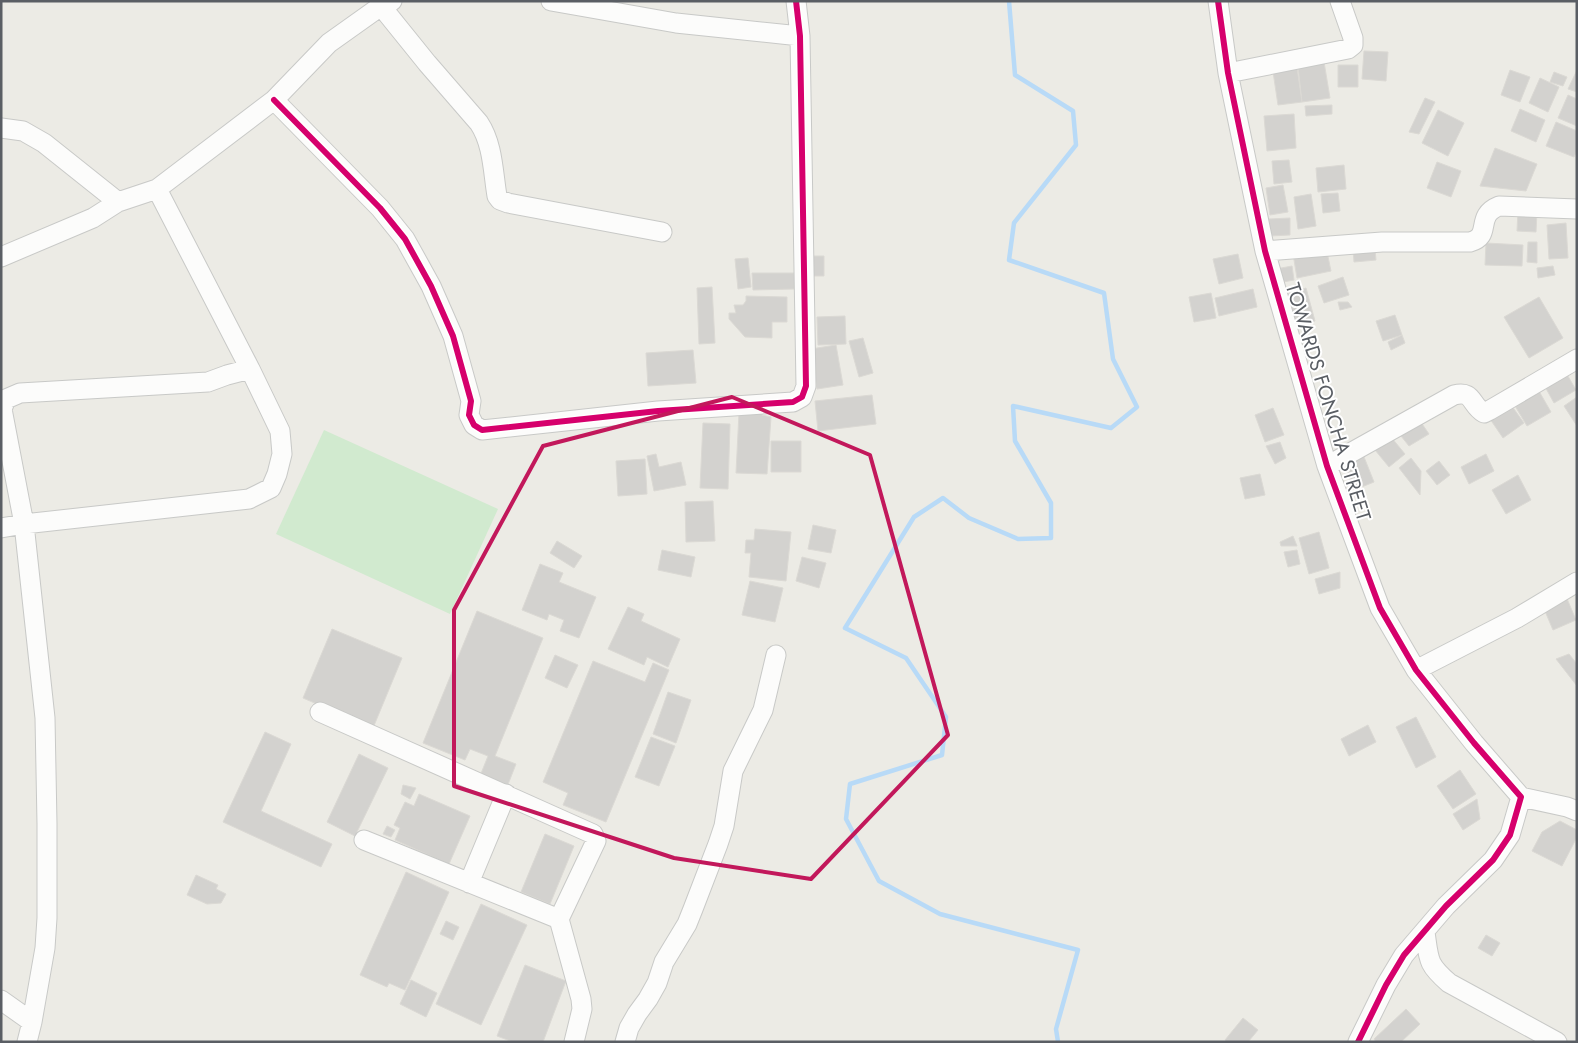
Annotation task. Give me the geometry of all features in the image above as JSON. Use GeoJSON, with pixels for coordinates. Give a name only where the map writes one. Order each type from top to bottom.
{"type":"FeatureCollection","features":[{"type":"Feature","properties":{"kind":"street"},"geometry":{"type":"LineString","coordinates":[[551,1],[676,23],[800,36]]}},
{"type":"Feature","properties":{"kind":"street"},"geometry":{"type":"LineString","coordinates":[[274,100],[380,208],[405,240],[431,286],[453,336],[472,401],[469,416],[474,425],[482,430],[658,411],[793,402],[802,397],[806,386],[800,36],[796,1]]}},
{"type":"Feature","properties":{"kind":"street","name":"TOWARDS FONCHA STREET"},"geometry":{"type":"LineString","coordinates":[[1218,1],[1228,73],[1266,252],[1327,466],[1380,608],[1416,670],[1521,797]]}},
{"type":"Feature","properties":{"kind":"street"},"geometry":{"type":"LineString","coordinates":[[1228,73],[1348,49],[1353,45],[1353,38],[1340,1]]}},
{"type":"Feature","properties":{"kind":"street"},"geometry":{"type":"LineString","coordinates":[[1,257],[93,218],[118,202],[157,189],[274,100],[329,43],[387,4],[427,63],[486,133],[497,196],[500,200],[662,232]]}},
{"type":"Feature","properties":{"kind":"street"},"geometry":{"type":"LineString","coordinates":[[1,128],[23,131],[44,143],[118,202]]}},
{"type":"Feature","properties":{"kind":"street"},"geometry":{"type":"LineString","coordinates":[[1,528],[249,499],[271,488],[282,454],[280,431],[157,189]]}},
{"type":"Feature","properties":{"kind":"street"},"geometry":{"type":"LineString","coordinates":[[1266,252],[1382,242],[1470,242],[1478,240],[1482,235],[1485,218],[1490,210],[1498,206],[1577,210]]}},
{"type":"Feature","properties":{"kind":"street"},"geometry":{"type":"LineString","coordinates":[[1327,466],[1454,395],[1462,393],[1469,395],[1480,410],[1484,412],[1577,359]]}},
{"type":"Feature","properties":{"kind":"street"},"geometry":{"type":"LineString","coordinates":[[27,1042],[45,948],[47,918],[45,718],[24,524],[2,409],[6,399],[20,393],[208,382],[250,369]]}},
{"type":"Feature","properties":{"kind":"street"},"geometry":{"type":"LineString","coordinates":[[1416,670],[1517,618],[1577,582]]}},
{"type":"Feature","properties":{"kind":"street"},"geometry":{"type":"LineString","coordinates":[[625,1042],[629,1028],[648,999],[664,962],[686,924],[718,844],[724,826],[733,771],[763,710],[776,655]]}},
{"type":"Feature","properties":{"kind":"street"},"geometry":{"type":"LineString","coordinates":[[320,712],[593,834],[596,841],[559,919],[581,999],[582,1009],[574,1042]]}},
{"type":"Feature","properties":{"kind":"street"},"geometry":{"type":"LineString","coordinates":[[469,882],[506,794]]}},
{"type":"Feature","properties":{"kind":"street"},"geometry":{"type":"LineString","coordinates":[[1358,1042],[1386,985],[1404,955],[1446,906],[1493,860],[1510,835],[1521,797],[1577,811]]}},
{"type":"Feature","properties":{"kind":"street"},"geometry":{"type":"LineString","coordinates":[[364,840],[559,919]]}},
{"type":"Feature","properties":{"kind":"street"},"geometry":{"type":"LineString","coordinates":[[1425,932],[1429,962],[1449,983],[1557,1042]]}},
{"type":"Feature","properties":{"kind":"street"},"geometry":{"type":"LineString","coordinates":[[1,1000],[32,1022]]}},
{"type":"Feature","properties":{"kind":"highlighted area"},"geometry":{"type":"Polygon","coordinates":[[[732,397],[870,455],[948,735],[811,879],[674,858],[454,786],[454,610],[543,446],[732,397]]]}},
{"type":"Feature","properties":{"kind":"green space"},"geometry":{"type":"Polygon","coordinates":[[[324,430],[498,509],[450,614],[276,534],[324,430]]]}},
{"type":"Feature","properties":{"kind":"building"},"geometry":{"type":"Polygon","coordinates":[[[1364,51],[1388,52],[1386,81],[1362,79],[1364,51]]]}},
{"type":"Feature","properties":{"kind":"building"},"geometry":{"type":"Polygon","coordinates":[[[1296,61],[1302,102],[1278,105],[1272,65],[1296,61]]]}},
{"type":"Feature","properties":{"kind":"building"},"geometry":{"type":"Polygon","coordinates":[[[1324,62],[1330,98],[1302,102],[1298,66],[1324,62]]]}},
{"type":"Feature","properties":{"kind":"building"},"geometry":{"type":"Polygon","coordinates":[[[1338,65],[1358,65],[1358,87],[1338,87],[1338,65]]]}},
{"type":"Feature","properties":{"kind":"building"},"geometry":{"type":"Polygon","coordinates":[[[1510,70],[1530,77],[1520,102],[1501,95],[1510,70]]]}},
{"type":"Feature","properties":{"kind":"building"},"geometry":{"type":"Polygon","coordinates":[[[1577,70],[1577,92],[1568,89],[1577,70]]]}},
{"type":"Feature","properties":{"kind":"building"},"geometry":{"type":"Polygon","coordinates":[[[1554,72],[1567,77],[1563,86],[1550,82],[1554,72]]]}},
{"type":"Feature","properties":{"kind":"building"},"geometry":{"type":"Polygon","coordinates":[[[1540,78],[1559,87],[1548,112],[1529,103],[1540,78]]]}},
{"type":"Feature","properties":{"kind":"building"},"geometry":{"type":"Polygon","coordinates":[[[1568,95],[1577,99],[1577,126],[1558,118],[1568,95]]]}},
{"type":"Feature","properties":{"kind":"building"},"geometry":{"type":"Polygon","coordinates":[[[1425,98],[1435,102],[1419,134],[1409,132],[1425,98]]]}},
{"type":"Feature","properties":{"kind":"building"},"geometry":{"type":"Polygon","coordinates":[[[1332,105],[1332,114],[1306,116],[1305,106],[1332,105]]]}},
{"type":"Feature","properties":{"kind":"building"},"geometry":{"type":"Polygon","coordinates":[[[1520,109],[1545,120],[1536,142],[1511,131],[1520,109]]]}},
{"type":"Feature","properties":{"kind":"building"},"geometry":{"type":"Polygon","coordinates":[[[1438,110],[1464,123],[1448,156],[1422,143],[1438,110]]]}},
{"type":"Feature","properties":{"kind":"building"},"geometry":{"type":"Polygon","coordinates":[[[1294,114],[1296,148],[1267,151],[1264,116],[1294,114]]]}},
{"type":"Feature","properties":{"kind":"building"},"geometry":{"type":"Polygon","coordinates":[[[1556,122],[1577,131],[1577,150],[1574,157],[1546,146],[1556,122]]]}},
{"type":"Feature","properties":{"kind":"building"},"geometry":{"type":"Polygon","coordinates":[[[1495,148],[1537,164],[1526,191],[1480,186],[1495,148]]]}},
{"type":"Feature","properties":{"kind":"building"},"geometry":{"type":"Polygon","coordinates":[[[1289,160],[1292,182],[1274,184],[1272,161],[1289,160]]]}},
{"type":"Feature","properties":{"kind":"building"},"geometry":{"type":"Polygon","coordinates":[[[1437,162],[1461,171],[1451,197],[1427,188],[1437,162]]]}},
{"type":"Feature","properties":{"kind":"building"},"geometry":{"type":"Polygon","coordinates":[[[1344,165],[1346,189],[1318,192],[1316,168],[1344,165]]]}},
{"type":"Feature","properties":{"kind":"building"},"geometry":{"type":"Polygon","coordinates":[[[1283,185],[1288,212],[1270,215],[1266,188],[1283,185]]]}},
{"type":"Feature","properties":{"kind":"building"},"geometry":{"type":"Polygon","coordinates":[[[1338,193],[1340,211],[1323,213],[1321,194],[1338,193]]]}},
{"type":"Feature","properties":{"kind":"building"},"geometry":{"type":"Polygon","coordinates":[[[1311,194],[1316,226],[1298,229],[1294,197],[1311,194]]]}},
{"type":"Feature","properties":{"kind":"building"},"geometry":{"type":"Polygon","coordinates":[[[1518,210],[1537,211],[1536,232],[1517,231],[1518,210]]]}},
{"type":"Feature","properties":{"kind":"building"},"geometry":{"type":"Polygon","coordinates":[[[1290,218],[1290,235],[1270,236],[1269,219],[1290,218]]]}},
{"type":"Feature","properties":{"kind":"building"},"geometry":{"type":"Polygon","coordinates":[[[1566,223],[1568,258],[1549,259],[1547,225],[1566,223]]]}},
{"type":"Feature","properties":{"kind":"building"},"geometry":{"type":"Polygon","coordinates":[[[1528,242],[1537,242],[1537,263],[1527,262],[1528,242]]]}},
{"type":"Feature","properties":{"kind":"building"},"geometry":{"type":"Polygon","coordinates":[[[1486,243],[1523,245],[1522,266],[1485,265],[1486,243]]]}},
{"type":"Feature","properties":{"kind":"building"},"geometry":{"type":"Polygon","coordinates":[[[1326,247],[1331,271],[1297,278],[1293,254],[1326,247]]]}},
{"type":"Feature","properties":{"kind":"building"},"geometry":{"type":"Polygon","coordinates":[[[1375,249],[1376,260],[1354,262],[1353,250],[1375,249]]]}},
{"type":"Feature","properties":{"kind":"building"},"geometry":{"type":"Polygon","coordinates":[[[1238,254],[1243,278],[1219,284],[1213,259],[1238,254]]]}},
{"type":"Feature","properties":{"kind":"building"},"geometry":{"type":"Polygon","coordinates":[[[810,256],[824,256],[824,276],[809,276],[810,256]]]}},
{"type":"Feature","properties":{"kind":"building"},"geometry":{"type":"Polygon","coordinates":[[[748,258],[751,287],[738,289],[735,259],[748,258]]]}},
{"type":"Feature","properties":{"kind":"building"},"geometry":{"type":"Polygon","coordinates":[[[1292,266],[1294,280],[1278,283],[1276,269],[1292,266]]]}},
{"type":"Feature","properties":{"kind":"building"},"geometry":{"type":"Polygon","coordinates":[[[1553,266],[1555,275],[1538,278],[1537,268],[1553,266]]]}},
{"type":"Feature","properties":{"kind":"building"},"geometry":{"type":"Polygon","coordinates":[[[752,273],[794,273],[795,289],[753,290],[752,273]]]}},
{"type":"Feature","properties":{"kind":"building"},"geometry":{"type":"Polygon","coordinates":[[[1343,277],[1349,295],[1324,303],[1318,286],[1343,277]]]}},
{"type":"Feature","properties":{"kind":"building"},"geometry":{"type":"Polygon","coordinates":[[[712,287],[715,343],[699,344],[697,288],[712,287]]]}},
{"type":"Feature","properties":{"kind":"building"},"geometry":{"type":"Polygon","coordinates":[[[1306,288],[1315,321],[1292,327],[1283,295],[1306,288]]]}},
{"type":"Feature","properties":{"kind":"building"},"geometry":{"type":"Polygon","coordinates":[[[1253,289],[1257,307],[1219,316],[1215,298],[1253,289]]]}},
{"type":"Feature","properties":{"kind":"building"},"geometry":{"type":"Polygon","coordinates":[[[1211,293],[1216,318],[1194,322],[1189,297],[1211,293]]]}},
{"type":"Feature","properties":{"kind":"building"},"geometry":{"type":"Polygon","coordinates":[[[746,296],[787,297],[787,322],[772,322],[772,338],[745,337],[729,319],[729,313],[736,313],[734,305],[743,305],[746,301],[746,296]]]}},
{"type":"Feature","properties":{"kind":"building"},"geometry":{"type":"Polygon","coordinates":[[[1539,297],[1563,338],[1529,358],[1504,317],[1539,297]]]}},
{"type":"Feature","properties":{"kind":"building"},"geometry":{"type":"Polygon","coordinates":[[[1338,302],[1348,302],[1352,307],[1340,310],[1338,302]]]}},
{"type":"Feature","properties":{"kind":"building"},"geometry":{"type":"Polygon","coordinates":[[[1395,315],[1402,335],[1383,341],[1376,321],[1395,315]]]}},
{"type":"Feature","properties":{"kind":"building"},"geometry":{"type":"Polygon","coordinates":[[[845,316],[846,344],[818,345],[817,317],[845,316]]]}},
{"type":"Feature","properties":{"kind":"building"},"geometry":{"type":"Polygon","coordinates":[[[1402,335],[1405,343],[1391,350],[1388,342],[1402,335]]]}},
{"type":"Feature","properties":{"kind":"building"},"geometry":{"type":"Polygon","coordinates":[[[863,338],[873,373],[859,377],[849,341],[863,338]]]}},
{"type":"Feature","properties":{"kind":"building"},"geometry":{"type":"Polygon","coordinates":[[[836,345],[843,385],[817,389],[811,349],[836,345]]]}},
{"type":"Feature","properties":{"kind":"building"},"geometry":{"type":"Polygon","coordinates":[[[693,350],[696,383],[648,386],[646,353],[693,350]]]}},
{"type":"Feature","properties":{"kind":"building"},"geometry":{"type":"Polygon","coordinates":[[[1565,371],[1576,390],[1554,403],[1543,383],[1565,371]]]}},
{"type":"Feature","properties":{"kind":"building"},"geometry":{"type":"Polygon","coordinates":[[[1536,386],[1551,412],[1527,426],[1512,401],[1536,386]]]}},
{"type":"Feature","properties":{"kind":"building"},"geometry":{"type":"Polygon","coordinates":[[[872,395],[876,424],[818,431],[815,401],[872,395]]]}},
{"type":"Feature","properties":{"kind":"building"},"geometry":{"type":"Polygon","coordinates":[[[1577,397],[1577,426],[1564,406],[1577,397]]]}},
{"type":"Feature","properties":{"kind":"building"},"geometry":{"type":"Polygon","coordinates":[[[1509,402],[1524,423],[1503,438],[1488,416],[1509,402]]]}},
{"type":"Feature","properties":{"kind":"building"},"geometry":{"type":"Polygon","coordinates":[[[747,408],[762,409],[762,415],[771,417],[767,474],[736,473],[739,413],[745,415],[747,408]]]}},
{"type":"Feature","properties":{"kind":"building"},"geometry":{"type":"Polygon","coordinates":[[[1273,408],[1284,435],[1265,442],[1255,415],[1273,408]]]}},
{"type":"Feature","properties":{"kind":"building"},"geometry":{"type":"Polygon","coordinates":[[[1418,418],[1429,434],[1409,446],[1397,431],[1418,418]]]}},
{"type":"Feature","properties":{"kind":"building"},"geometry":{"type":"Polygon","coordinates":[[[703,423],[730,424],[728,489],[700,488],[703,423]]]}},
{"type":"Feature","properties":{"kind":"building"},"geometry":{"type":"Polygon","coordinates":[[[1391,437],[1405,454],[1389,467],[1375,450],[1391,437]]]}},
{"type":"Feature","properties":{"kind":"building"},"geometry":{"type":"Polygon","coordinates":[[[771,441],[801,441],[801,472],[771,472],[771,441]]]}},
{"type":"Feature","properties":{"kind":"building"},"geometry":{"type":"Polygon","coordinates":[[[1280,442],[1286,458],[1275,464],[1266,446],[1280,442]]]}},
{"type":"Feature","properties":{"kind":"building"},"geometry":{"type":"Polygon","coordinates":[[[1362,452],[1374,482],[1354,490],[1342,460],[1362,452]]]}},
{"type":"Feature","properties":{"kind":"building"},"geometry":{"type":"Polygon","coordinates":[[[656,454],[659,467],[681,462],[686,485],[654,491],[647,456],[656,454]]]}},
{"type":"Feature","properties":{"kind":"building"},"geometry":{"type":"Polygon","coordinates":[[[1486,454],[1494,471],[1469,484],[1461,467],[1486,454]]]}},
{"type":"Feature","properties":{"kind":"building"},"geometry":{"type":"Polygon","coordinates":[[[1411,458],[1421,471],[1420,495],[1399,468],[1411,458]]]}},
{"type":"Feature","properties":{"kind":"building"},"geometry":{"type":"Polygon","coordinates":[[[645,459],[647,494],[618,496],[616,461],[645,459]]]}},
{"type":"Feature","properties":{"kind":"building"},"geometry":{"type":"Polygon","coordinates":[[[1439,461],[1450,475],[1437,485],[1426,471],[1439,461]]]}},
{"type":"Feature","properties":{"kind":"building"},"geometry":{"type":"Polygon","coordinates":[[[1260,474],[1265,495],[1245,499],[1240,478],[1260,474]]]}},
{"type":"Feature","properties":{"kind":"building"},"geometry":{"type":"Polygon","coordinates":[[[1518,475],[1531,500],[1506,514],[1492,490],[1518,475]]]}},
{"type":"Feature","properties":{"kind":"building"},"geometry":{"type":"Polygon","coordinates":[[[713,501],[715,541],[686,542],[685,502],[713,501]]]}},
{"type":"Feature","properties":{"kind":"building"},"geometry":{"type":"Polygon","coordinates":[[[813,525],[836,530],[831,553],[808,549],[813,525]]]}},
{"type":"Feature","properties":{"kind":"building"},"geometry":{"type":"Polygon","coordinates":[[[755,529],[791,532],[786,581],[749,577],[751,553],[745,553],[746,540],[754,540],[755,529]]]}},
{"type":"Feature","properties":{"kind":"building"},"geometry":{"type":"Polygon","coordinates":[[[1319,532],[1329,568],[1309,574],[1299,538],[1319,532]]]}},
{"type":"Feature","properties":{"kind":"building"},"geometry":{"type":"Polygon","coordinates":[[[1293,536],[1297,546],[1281,546],[1280,542],[1293,536]]]}},
{"type":"Feature","properties":{"kind":"building"},"geometry":{"type":"Polygon","coordinates":[[[557,541],[582,556],[574,568],[550,553],[557,541]]]}},
{"type":"Feature","properties":{"kind":"building"},"geometry":{"type":"Polygon","coordinates":[[[662,550],[695,557],[691,577],[658,570],[662,550]]]}},
{"type":"Feature","properties":{"kind":"building"},"geometry":{"type":"Polygon","coordinates":[[[1297,550],[1300,564],[1288,567],[1284,552],[1297,550]]]}},
{"type":"Feature","properties":{"kind":"building"},"geometry":{"type":"Polygon","coordinates":[[[802,557],[826,563],[819,588],[796,581],[802,557]]]}},
{"type":"Feature","properties":{"kind":"building"},"geometry":{"type":"Polygon","coordinates":[[[540,564],[563,573],[559,582],[596,597],[579,638],[560,631],[564,620],[549,614],[547,620],[522,610],[540,564]]]}},
{"type":"Feature","properties":{"kind":"building"},"geometry":{"type":"Polygon","coordinates":[[[1340,572],[1340,588],[1319,594],[1315,579],[1340,572]]]}},
{"type":"Feature","properties":{"kind":"building"},"geometry":{"type":"Polygon","coordinates":[[[750,581],[783,588],[775,622],[742,615],[750,581]]]}},
{"type":"Feature","properties":{"kind":"building"},"geometry":{"type":"Polygon","coordinates":[[[1565,594],[1576,620],[1553,630],[1542,604],[1565,594]]]}},
{"type":"Feature","properties":{"kind":"building"},"geometry":{"type":"Polygon","coordinates":[[[628,607],[644,614],[641,621],[680,639],[668,667],[647,657],[644,665],[608,649],[628,607]]]}},
{"type":"Feature","properties":{"kind":"building"},"geometry":{"type":"Polygon","coordinates":[[[477,611],[543,638],[495,756],[516,764],[507,787],[480,776],[488,756],[470,749],[465,760],[423,743],[477,611]]]}},
{"type":"Feature","properties":{"kind":"building"},"geometry":{"type":"Polygon","coordinates":[[[332,629],[402,658],[373,728],[303,698],[332,629]]]}},
{"type":"Feature","properties":{"kind":"building"},"geometry":{"type":"Polygon","coordinates":[[[1569,654],[1577,664],[1577,686],[1556,659],[1569,654]]]}},
{"type":"Feature","properties":{"kind":"building"},"geometry":{"type":"Polygon","coordinates":[[[555,655],[578,665],[567,688],[545,678],[555,655]]]}},
{"type":"Feature","properties":{"kind":"building"},"geometry":{"type":"Polygon","coordinates":[[[593,661],[645,682],[653,663],[669,670],[606,822],[563,805],[568,793],[543,782],[593,661]]]}},
{"type":"Feature","properties":{"kind":"building"},"geometry":{"type":"Polygon","coordinates":[[[668,692],[691,700],[676,743],[653,734],[668,692]]]}},
{"type":"Feature","properties":{"kind":"building"},"geometry":{"type":"Polygon","coordinates":[[[1416,717],[1436,757],[1416,768],[1396,727],[1416,717]]]}},
{"type":"Feature","properties":{"kind":"building"},"geometry":{"type":"Polygon","coordinates":[[[1368,725],[1376,742],[1349,756],[1341,739],[1368,725]]]}},
{"type":"Feature","properties":{"kind":"building"},"geometry":{"type":"Polygon","coordinates":[[[265,732],[291,744],[261,811],[332,844],[321,867],[223,822],[265,732]]]}},
{"type":"Feature","properties":{"kind":"building"},"geometry":{"type":"Polygon","coordinates":[[[651,737],[675,746],[659,786],[635,777],[651,737]]]}},
{"type":"Feature","properties":{"kind":"building"},"geometry":{"type":"Polygon","coordinates":[[[359,754],[388,768],[355,836],[327,822],[359,754]]]}},
{"type":"Feature","properties":{"kind":"building"},"geometry":{"type":"Polygon","coordinates":[[[1460,770],[1476,794],[1453,809],[1437,786],[1460,770]]]}},
{"type":"Feature","properties":{"kind":"building"},"geometry":{"type":"Polygon","coordinates":[[[403,785],[416,788],[410,799],[401,794],[403,785]]]}},
{"type":"Feature","properties":{"kind":"building"},"geometry":{"type":"Polygon","coordinates":[[[419,794],[470,816],[449,864],[395,840],[400,828],[394,825],[405,802],[414,806],[419,794]]]}},
{"type":"Feature","properties":{"kind":"building"},"geometry":{"type":"Polygon","coordinates":[[[1477,799],[1480,819],[1463,830],[1453,814],[1477,799]]]}},
{"type":"Feature","properties":{"kind":"building"},"geometry":{"type":"Polygon","coordinates":[[[1560,821],[1577,830],[1577,837],[1562,866],[1532,851],[1542,832],[1560,821]]]}},
{"type":"Feature","properties":{"kind":"building"},"geometry":{"type":"Polygon","coordinates":[[[387,826],[395,830],[391,837],[383,834],[387,826]]]}},
{"type":"Feature","properties":{"kind":"building"},"geometry":{"type":"Polygon","coordinates":[[[545,834],[574,846],[550,904],[521,892],[545,834]]]}},
{"type":"Feature","properties":{"kind":"building"},"geometry":{"type":"Polygon","coordinates":[[[406,872],[449,892],[405,990],[389,983],[387,987],[360,975],[406,872]]]}},
{"type":"Feature","properties":{"kind":"building"},"geometry":{"type":"Polygon","coordinates":[[[196,875],[218,885],[216,889],[226,894],[221,903],[207,904],[187,895],[196,875]]]}},
{"type":"Feature","properties":{"kind":"building"},"geometry":{"type":"Polygon","coordinates":[[[481,904],[527,925],[481,1025],[436,1004],[481,904]]]}},
{"type":"Feature","properties":{"kind":"building"},"geometry":{"type":"Polygon","coordinates":[[[446,921],[459,927],[453,940],[440,934],[446,921]]]}},
{"type":"Feature","properties":{"kind":"building"},"geometry":{"type":"Polygon","coordinates":[[[1486,935],[1500,943],[1492,956],[1478,948],[1486,935]]]}},
{"type":"Feature","properties":{"kind":"building"},"geometry":{"type":"Polygon","coordinates":[[[525,965],[566,981],[543,1042],[513,1042],[497,1036],[525,965]]]}},
{"type":"Feature","properties":{"kind":"building"},"geometry":{"type":"Polygon","coordinates":[[[411,980],[437,993],[426,1017],[400,1004],[411,980]]]}},
{"type":"Feature","properties":{"kind":"building"},"geometry":{"type":"Polygon","coordinates":[[[1406,1009],[1420,1024],[1401,1042],[1376,1042],[1374,1039],[1406,1009]]]}},
{"type":"Feature","properties":{"kind":"building"},"geometry":{"type":"Polygon","coordinates":[[[1243,1018],[1258,1030],[1248,1042],[1227,1042],[1225,1040],[1243,1018]]]}},
{"type":"Feature","properties":{"kind":"waterway"},"geometry":{"type":"LineString","coordinates":[[1009,1],[1015,75],[1073,111],[1076,145],[1014,223],[1009,260],[1104,293],[1113,359],[1137,407],[1111,428],[1013,406],[1015,441],[1051,503],[1051,538],[1018,539],[969,518],[943,498],[914,517],[845,628],[906,658],[946,717],[942,755],[850,784],[846,819],[879,881],[940,914],[1078,950],[1056,1029],[1058,1042]]}},
{"type":"Feature","properties":{"kind":"cycle path"},"geometry":{"type":"LineString","coordinates":[[274,100],[380,208],[405,239],[431,286],[453,336],[471,401],[469,415],[474,425],[482,430],[658,411],[793,402],[802,397],[806,386],[800,36],[796,1]]}},
{"type":"Feature","properties":{"kind":"cycle path"},"geometry":{"type":"LineString","coordinates":[[1218,1],[1228,73],[1265,251],[1327,466],[1380,608],[1416,670],[1474,743],[1521,797],[1510,835],[1493,860],[1446,906],[1404,955],[1386,985],[1358,1042]]}}]}
